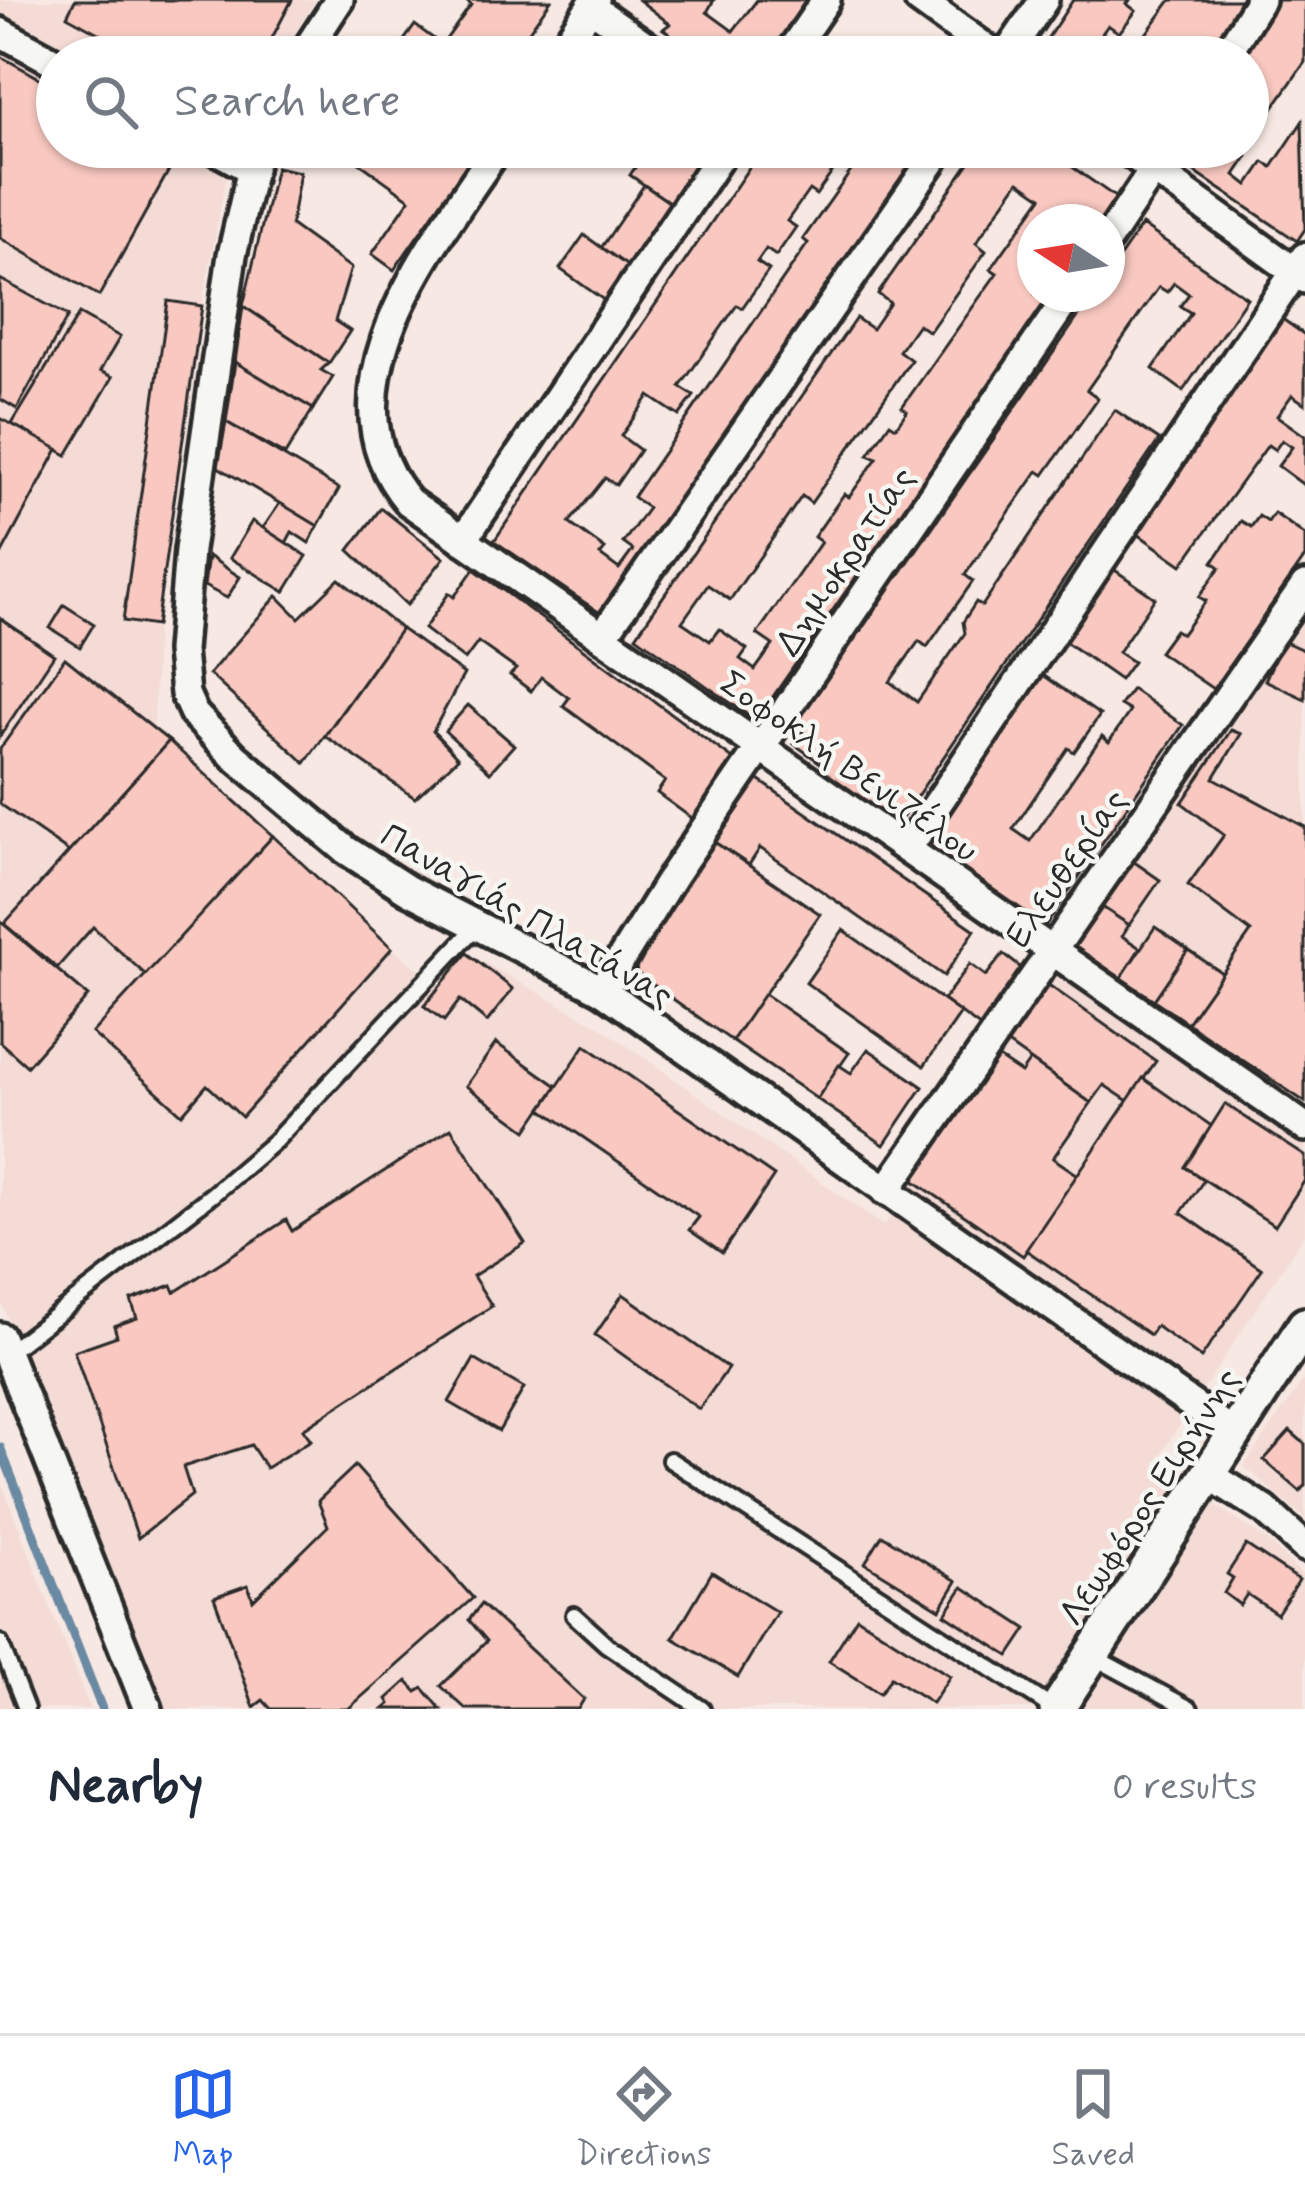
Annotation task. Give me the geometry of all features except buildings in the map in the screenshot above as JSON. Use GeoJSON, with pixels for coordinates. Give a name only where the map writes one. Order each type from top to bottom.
{"type":"FeatureCollection","features":[{"type":"Feature","properties":{"kind":"street"},"geometry":{"type":"LineString","coordinates":[[316,36],[339,0]]}},
{"type":"Feature","properties":{"kind":"street"},"geometry":{"type":"LineString","coordinates":[[801,36],[826,0]]}},
{"type":"Feature","properties":{"kind":"street"},"geometry":{"type":"LineString","coordinates":[[919,0],[971,36]]}},
{"type":"Feature","properties":{"kind":"street"},"geometry":{"type":"LineString","coordinates":[[1017,36],[1044,0]]}},
{"type":"Feature","properties":{"kind":"street"},"geometry":{"type":"LineString","coordinates":[[1238,36],[1260,0]]}},
{"type":"Feature","properties":{"kind":"street"},"geometry":{"type":"LineString","coordinates":[[571,36],[593,3],[635,36]]}},
{"type":"Feature","properties":{"kind":"street"},"geometry":{"type":"LineString","coordinates":[[0,32],[36,52]]}},
{"type":"Feature","properties":{"kind":"street","name":"Παναγιάς Πλατάνας"},"geometry":{"type":"LineString","coordinates":[[252,168],[232,255],[194,514],[181,651],[185,694],[194,714],[235,757],[346,850],[408,890],[602,990],[1234,1434]]}},
{"type":"Feature","properties":{"kind":"street","name":"Σοφοκλή Βενιζέλου"},"geometry":{"type":"LineString","coordinates":[[485,168],[392,314],[378,368],[374,414],[378,442],[394,484],[410,502],[1305,1127]]}},
{"type":"Feature","properties":{"kind":"street"},"geometry":{"type":"LineString","coordinates":[[463,539],[712,168]]}},
{"type":"Feature","properties":{"kind":"street"},"geometry":{"type":"LineString","coordinates":[[602,637],[927,168]]}},
{"type":"Feature","properties":{"kind":"street"},"geometry":{"type":"LineString","coordinates":[[1125,213],[1156,168]]}},
{"type":"Feature","properties":{"kind":"street"},"geometry":{"type":"LineString","coordinates":[[907,850],[1302,269],[1173,168]]}},
{"type":"Feature","properties":{"kind":"street","name":"Δημοκρατίας"},"geometry":{"type":"LineString","coordinates":[[602,990],[760,747],[1058,312]]}},
{"type":"Feature","properties":{"kind":"street","name":"Ελευθερίας"},"geometry":{"type":"LineString","coordinates":[[886,1190],[1305,586]]}},
{"type":"Feature","properties":{"kind":"street","name":"Λεωφόρος Ειρήνης"},"geometry":{"type":"LineString","coordinates":[[1055,1709],[1305,1325]]}},
{"type":"Feature","properties":{"kind":"street"},"geometry":{"type":"LineString","coordinates":[[3,1345],[148,1709]]}},
{"type":"Feature","properties":{"kind":"street"},"geometry":{"type":"LineString","coordinates":[[1208,1474],[1265,1510],[1305,1546]]}},
{"type":"Feature","properties":{"kind":"lane"},"geometry":{"type":"LineString","coordinates":[[3,1345],[213,1194],[275,1141],[476,927]]}},
{"type":"Feature","properties":{"kind":"lane"},"geometry":{"type":"LineString","coordinates":[[670,1460],[1055,1709]]}},
{"type":"Feature","properties":{"kind":"lane"},"geometry":{"type":"LineString","coordinates":[[574,1615],[607,1645],[702,1709]]}},
{"type":"Feature","properties":{"kind":"lane"},"geometry":{"type":"LineString","coordinates":[[0,1643],[26,1709]]}},
{"type":"Feature","properties":{"kind":"lane"},"geometry":{"type":"LineString","coordinates":[[1092,1655],[1190,1709]]}},
{"type":"Feature","properties":{"kind":"shaded area"},"geometry":{"type":"Polygon","coordinates":[[[0,0],[316,0],[293,36],[36,36],[36,168],[228,168],[202,306],[156,626],[154,728],[439,986],[467,953],[599,1026],[884,1226],[1221,735],[1305,604],[1305,1234],[1155,1463],[1268,1541],[1305,1578],[1305,1709],[164,1709],[0,1299],[0,0]]]}},
{"type":"Feature","properties":{"kind":"shaded area"},"geometry":{"type":"Polygon","coordinates":[[[1305,1378],[1305,1519],[1244,1466],[1305,1378]]]}},
{"type":"Feature","properties":{"kind":"shaded area"},"geometry":{"type":"Polygon","coordinates":[[[0,1479],[90,1709],[0,1709],[0,1479]]]}},
{"type":"Feature","properties":{"kind":"waterway"},"geometry":{"type":"LineString","coordinates":[[0,1447],[102,1709]]}}]}
